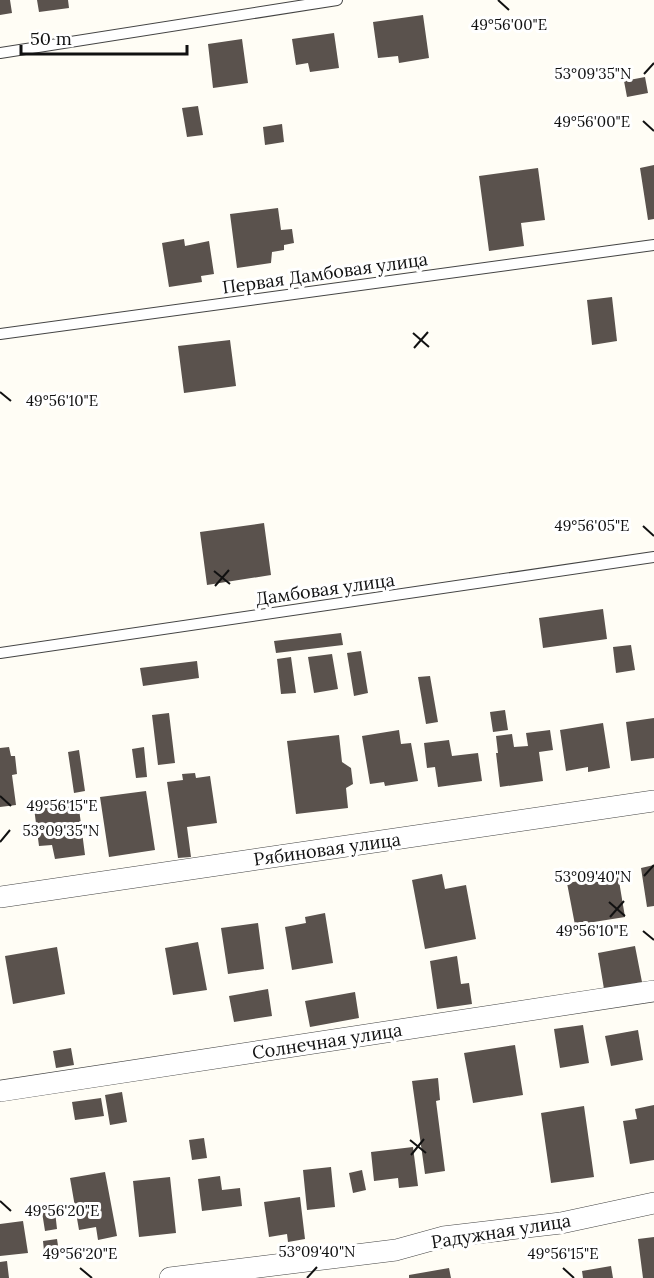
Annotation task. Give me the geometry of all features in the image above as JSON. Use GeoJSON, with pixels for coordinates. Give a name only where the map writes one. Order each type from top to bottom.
{"type":"FeatureCollection","features":[{"type":"Feature","properties":{"kind":"street","name":"Рябиновая улица"},"geometry":{"type":"LineString","coordinates":[[0,897],[654,801]]}},
{"type":"Feature","properties":{"kind":"street","name":"Солнечная улица"},"geometry":{"type":"LineString","coordinates":[[0,1091],[654,991]]}},
{"type":"Feature","properties":{"kind":"street","name":"Радужная улица"},"geometry":{"type":"LineString","coordinates":[[170,1278],[396,1250],[443,1238],[561,1223],[654,1203]]}},
{"type":"Feature","properties":{"kind":"lane"},"geometry":{"type":"LineString","coordinates":[[0,52],[337,0]]}},
{"type":"Feature","properties":{"kind":"lane","name":"Первая Дамбовая улица"},"geometry":{"type":"LineString","coordinates":[[0,334],[654,245]]}},
{"type":"Feature","properties":{"kind":"lane","name":"Дамбовая улица"},"geometry":{"type":"LineString","coordinates":[[0,653],[654,557]]}},
{"type":"Feature","properties":{"kind":"building"},"geometry":{"type":"Polygon","coordinates":[[[0,0],[10,0],[12,13],[0,15],[0,0]]]}},
{"type":"Feature","properties":{"kind":"building"},"geometry":{"type":"Polygon","coordinates":[[[37,0],[68,0],[69,8],[39,12],[37,0]]]}},
{"type":"Feature","properties":{"kind":"building"},"geometry":{"type":"Polygon","coordinates":[[[423,15],[429,58],[399,63],[398,56],[378,58],[373,22],[423,15]]]}},
{"type":"Feature","properties":{"kind":"building"},"geometry":{"type":"Polygon","coordinates":[[[334,33],[339,68],[310,72],[308,63],[296,65],[292,39],[334,33]]]}},
{"type":"Feature","properties":{"kind":"building"},"geometry":{"type":"Polygon","coordinates":[[[242,39],[248,83],[213,88],[208,44],[242,39]]]}},
{"type":"Feature","properties":{"kind":"building"},"geometry":{"type":"Polygon","coordinates":[[[645,77],[648,93],[627,97],[624,81],[645,77]]]}},
{"type":"Feature","properties":{"kind":"building"},"geometry":{"type":"Polygon","coordinates":[[[198,106],[203,135],[187,137],[182,108],[198,106]]]}},
{"type":"Feature","properties":{"kind":"building"},"geometry":{"type":"Polygon","coordinates":[[[282,124],[284,142],[265,145],[263,127],[282,124]]]}},
{"type":"Feature","properties":{"kind":"building"},"geometry":{"type":"Polygon","coordinates":[[[654,165],[654,219],[648,220],[640,168],[654,165]]]}},
{"type":"Feature","properties":{"kind":"building"},"geometry":{"type":"Polygon","coordinates":[[[538,168],[545,220],[521,223],[524,246],[489,251],[479,176],[538,168]]]}},
{"type":"Feature","properties":{"kind":"building"},"geometry":{"type":"Polygon","coordinates":[[[278,208],[281,230],[292,229],[294,243],[284,245],[284,250],[272,252],[271,263],[237,268],[230,214],[278,208]]]}},
{"type":"Feature","properties":{"kind":"building"},"geometry":{"type":"Polygon","coordinates":[[[184,239],[185,246],[209,241],[214,274],[201,276],[202,282],[169,287],[162,243],[184,239]]]}},
{"type":"Feature","properties":{"kind":"building"},"geometry":{"type":"Polygon","coordinates":[[[612,297],[617,341],[592,345],[587,300],[612,297]]]}},
{"type":"Feature","properties":{"kind":"building"},"geometry":{"type":"Polygon","coordinates":[[[230,340],[236,386],[184,393],[178,346],[230,340]]]}},
{"type":"Feature","properties":{"kind":"building"},"geometry":{"type":"Polygon","coordinates":[[[264,523],[271,575],[207,585],[200,532],[264,523]]]}},
{"type":"Feature","properties":{"kind":"building"},"geometry":{"type":"Polygon","coordinates":[[[603,609],[607,639],[543,648],[539,618],[603,609]]]}},
{"type":"Feature","properties":{"kind":"building"},"geometry":{"type":"Polygon","coordinates":[[[341,633],[343,645],[276,653],[274,641],[341,633]]]}},
{"type":"Feature","properties":{"kind":"building"},"geometry":{"type":"Polygon","coordinates":[[[631,645],[635,670],[616,673],[613,647],[631,645]]]}},
{"type":"Feature","properties":{"kind":"building"},"geometry":{"type":"Polygon","coordinates":[[[361,651],[368,693],[354,696],[347,653],[361,651]]]}},
{"type":"Feature","properties":{"kind":"building"},"geometry":{"type":"Polygon","coordinates":[[[332,654],[338,689],[314,693],[308,657],[332,654]]]}},
{"type":"Feature","properties":{"kind":"building"},"geometry":{"type":"Polygon","coordinates":[[[291,657],[296,693],[281,694],[277,659],[291,657]]]}},
{"type":"Feature","properties":{"kind":"building"},"geometry":{"type":"Polygon","coordinates":[[[197,661],[199,678],[143,686],[140,668],[197,661]]]}},
{"type":"Feature","properties":{"kind":"building"},"geometry":{"type":"Polygon","coordinates":[[[430,676],[438,722],[426,724],[418,677],[430,676]]]}},
{"type":"Feature","properties":{"kind":"building"},"geometry":{"type":"Polygon","coordinates":[[[505,710],[508,730],[493,732],[490,712],[505,710]]]}},
{"type":"Feature","properties":{"kind":"building"},"geometry":{"type":"Polygon","coordinates":[[[169,713],[175,763],[158,765],[152,715],[169,713]]]}},
{"type":"Feature","properties":{"kind":"building"},"geometry":{"type":"Polygon","coordinates":[[[654,718],[654,758],[631,761],[626,722],[654,718]]]}},
{"type":"Feature","properties":{"kind":"building"},"geometry":{"type":"Polygon","coordinates":[[[603,723],[610,768],[588,772],[588,767],[566,771],[560,730],[603,723]]]}},
{"type":"Feature","properties":{"kind":"building"},"geometry":{"type":"Polygon","coordinates":[[[399,730],[401,744],[411,743],[418,781],[385,786],[384,782],[370,784],[362,736],[399,730]]]}},
{"type":"Feature","properties":{"kind":"building"},"geometry":{"type":"Polygon","coordinates":[[[550,730],[553,750],[539,752],[543,781],[500,787],[496,736],[512,734],[514,747],[528,746],[526,733],[550,730]]]}},
{"type":"Feature","properties":{"kind":"building"},"geometry":{"type":"Polygon","coordinates":[[[339,735],[342,762],[351,768],[353,784],[346,788],[348,808],[296,814],[287,741],[339,735]]]}},
{"type":"Feature","properties":{"kind":"building"},"geometry":{"type":"Polygon","coordinates":[[[449,740],[452,756],[478,753],[482,781],[438,787],[435,767],[427,768],[424,743],[449,740]]]}},
{"type":"Feature","properties":{"kind":"building"},"geometry":{"type":"Polygon","coordinates":[[[9,747],[11,756],[15,756],[17,774],[12,775],[16,805],[0,807],[0,748],[9,747]]]}},
{"type":"Feature","properties":{"kind":"building"},"geometry":{"type":"Polygon","coordinates":[[[144,747],[147,777],[136,778],[132,749],[144,747]]]}},
{"type":"Feature","properties":{"kind":"building"},"geometry":{"type":"Polygon","coordinates":[[[79,750],[85,791],[74,793],[68,752],[79,750]]]}},
{"type":"Feature","properties":{"kind":"building"},"geometry":{"type":"Polygon","coordinates":[[[195,773],[196,778],[210,776],[217,823],[187,827],[191,857],[178,858],[167,782],[183,780],[182,774],[195,773]]]}},
{"type":"Feature","properties":{"kind":"building"},"geometry":{"type":"Polygon","coordinates":[[[146,791],[155,850],[109,857],[100,797],[146,791]]]}},
{"type":"Feature","properties":{"kind":"building"},"geometry":{"type":"Polygon","coordinates":[[[78,801],[85,855],[55,859],[52,845],[39,846],[34,808],[78,801]]]}},
{"type":"Feature","properties":{"kind":"building"},"geometry":{"type":"Polygon","coordinates":[[[654,865],[654,906],[647,907],[641,868],[654,865]]]}},
{"type":"Feature","properties":{"kind":"building"},"geometry":{"type":"Polygon","coordinates":[[[442,874],[445,889],[466,885],[476,939],[425,949],[412,880],[442,874]]]}},
{"type":"Feature","properties":{"kind":"building"},"geometry":{"type":"Polygon","coordinates":[[[618,875],[625,917],[575,925],[567,883],[618,875]]]}},
{"type":"Feature","properties":{"kind":"building"},"geometry":{"type":"Polygon","coordinates":[[[325,913],[333,963],[292,970],[285,927],[306,923],[305,917],[325,913]]]}},
{"type":"Feature","properties":{"kind":"building"},"geometry":{"type":"Polygon","coordinates":[[[258,923],[264,969],[228,974],[221,928],[258,923]]]}},
{"type":"Feature","properties":{"kind":"building"},"geometry":{"type":"Polygon","coordinates":[[[198,942],[207,990],[173,995],[165,948],[198,942]]]}},
{"type":"Feature","properties":{"kind":"building"},"geometry":{"type":"Polygon","coordinates":[[[635,946],[642,982],[604,989],[598,953],[635,946]]]}},
{"type":"Feature","properties":{"kind":"building"},"geometry":{"type":"Polygon","coordinates":[[[57,947],[65,994],[13,1004],[5,956],[57,947]]]}},
{"type":"Feature","properties":{"kind":"building"},"geometry":{"type":"Polygon","coordinates":[[[457,956],[461,984],[469,983],[472,1004],[437,1009],[430,961],[457,956]]]}},
{"type":"Feature","properties":{"kind":"building"},"geometry":{"type":"Polygon","coordinates":[[[268,989],[272,1016],[234,1022],[229,996],[268,989]]]}},
{"type":"Feature","properties":{"kind":"building"},"geometry":{"type":"Polygon","coordinates":[[[355,992],[359,1018],[310,1027],[305,1001],[355,992]]]}},
{"type":"Feature","properties":{"kind":"building"},"geometry":{"type":"Polygon","coordinates":[[[583,1025],[589,1063],[560,1068],[554,1029],[583,1025]]]}},
{"type":"Feature","properties":{"kind":"building"},"geometry":{"type":"Polygon","coordinates":[[[638,1030],[643,1060],[611,1066],[605,1036],[638,1030]]]}},
{"type":"Feature","properties":{"kind":"building"},"geometry":{"type":"Polygon","coordinates":[[[515,1045],[523,1095],[473,1103],[464,1053],[515,1045]]]}},
{"type":"Feature","properties":{"kind":"building"},"geometry":{"type":"Polygon","coordinates":[[[71,1048],[74,1065],[56,1068],[53,1051],[71,1048]]]}},
{"type":"Feature","properties":{"kind":"building"},"geometry":{"type":"Polygon","coordinates":[[[438,1078],[440,1100],[436,1101],[445,1171],[425,1174],[412,1081],[438,1078]]]}},
{"type":"Feature","properties":{"kind":"building"},"geometry":{"type":"Polygon","coordinates":[[[122,1092],[127,1122],[110,1125],[105,1095],[122,1092]]]}},
{"type":"Feature","properties":{"kind":"building"},"geometry":{"type":"Polygon","coordinates":[[[101,1098],[104,1116],[75,1120],[72,1102],[101,1098]]]}},
{"type":"Feature","properties":{"kind":"building"},"geometry":{"type":"Polygon","coordinates":[[[654,1105],[654,1160],[630,1164],[623,1121],[637,1119],[635,1109],[654,1105]]]}},
{"type":"Feature","properties":{"kind":"building"},"geometry":{"type":"Polygon","coordinates":[[[584,1106],[594,1177],[551,1183],[541,1113],[584,1106]]]}},
{"type":"Feature","properties":{"kind":"building"},"geometry":{"type":"Polygon","coordinates":[[[204,1138],[207,1158],[192,1160],[189,1140],[204,1138]]]}},
{"type":"Feature","properties":{"kind":"building"},"geometry":{"type":"Polygon","coordinates":[[[413,1147],[418,1186],[399,1188],[398,1178],[374,1181],[371,1152],[413,1147]]]}},
{"type":"Feature","properties":{"kind":"building"},"geometry":{"type":"Polygon","coordinates":[[[331,1167],[335,1207],[307,1210],[303,1170],[331,1167]]]}},
{"type":"Feature","properties":{"kind":"building"},"geometry":{"type":"Polygon","coordinates":[[[362,1170],[366,1190],[353,1193],[349,1173],[362,1170]]]}},
{"type":"Feature","properties":{"kind":"building"},"geometry":{"type":"Polygon","coordinates":[[[105,1172],[117,1236],[98,1240],[96,1227],[79,1230],[70,1178],[105,1172]]]}},
{"type":"Feature","properties":{"kind":"building"},"geometry":{"type":"Polygon","coordinates":[[[220,1176],[222,1190],[240,1188],[242,1206],[202,1211],[198,1179],[220,1176]]]}},
{"type":"Feature","properties":{"kind":"building"},"geometry":{"type":"Polygon","coordinates":[[[170,1177],[176,1233],[139,1237],[133,1181],[170,1177]]]}},
{"type":"Feature","properties":{"kind":"building"},"geometry":{"type":"Polygon","coordinates":[[[300,1197],[305,1239],[288,1242],[287,1234],[269,1237],[264,1202],[300,1197]]]}},
{"type":"Feature","properties":{"kind":"building"},"geometry":{"type":"Polygon","coordinates":[[[55,1211],[57,1229],[45,1231],[42,1212],[55,1211]]]}},
{"type":"Feature","properties":{"kind":"building"},"geometry":{"type":"Polygon","coordinates":[[[23,1221],[28,1253],[0,1256],[0,1224],[23,1221]]]}},
{"type":"Feature","properties":{"kind":"building"},"geometry":{"type":"Polygon","coordinates":[[[654,1237],[654,1278],[643,1278],[638,1239],[654,1237]]]}},
{"type":"Feature","properties":{"kind":"building"},"geometry":{"type":"Polygon","coordinates":[[[57,1239],[60,1259],[45,1261],[43,1241],[57,1239]]]}},
{"type":"Feature","properties":{"kind":"building"},"geometry":{"type":"Polygon","coordinates":[[[7,1261],[9,1278],[0,1278],[0,1262],[7,1261]]]}},
{"type":"Feature","properties":{"kind":"building"},"geometry":{"type":"Polygon","coordinates":[[[611,1266],[613,1278],[583,1278],[582,1271],[611,1266]]]}},
{"type":"Feature","properties":{"kind":"building"},"geometry":{"type":"Polygon","coordinates":[[[449,1268],[451,1278],[409,1278],[409,1275],[449,1268]]]}}]}
